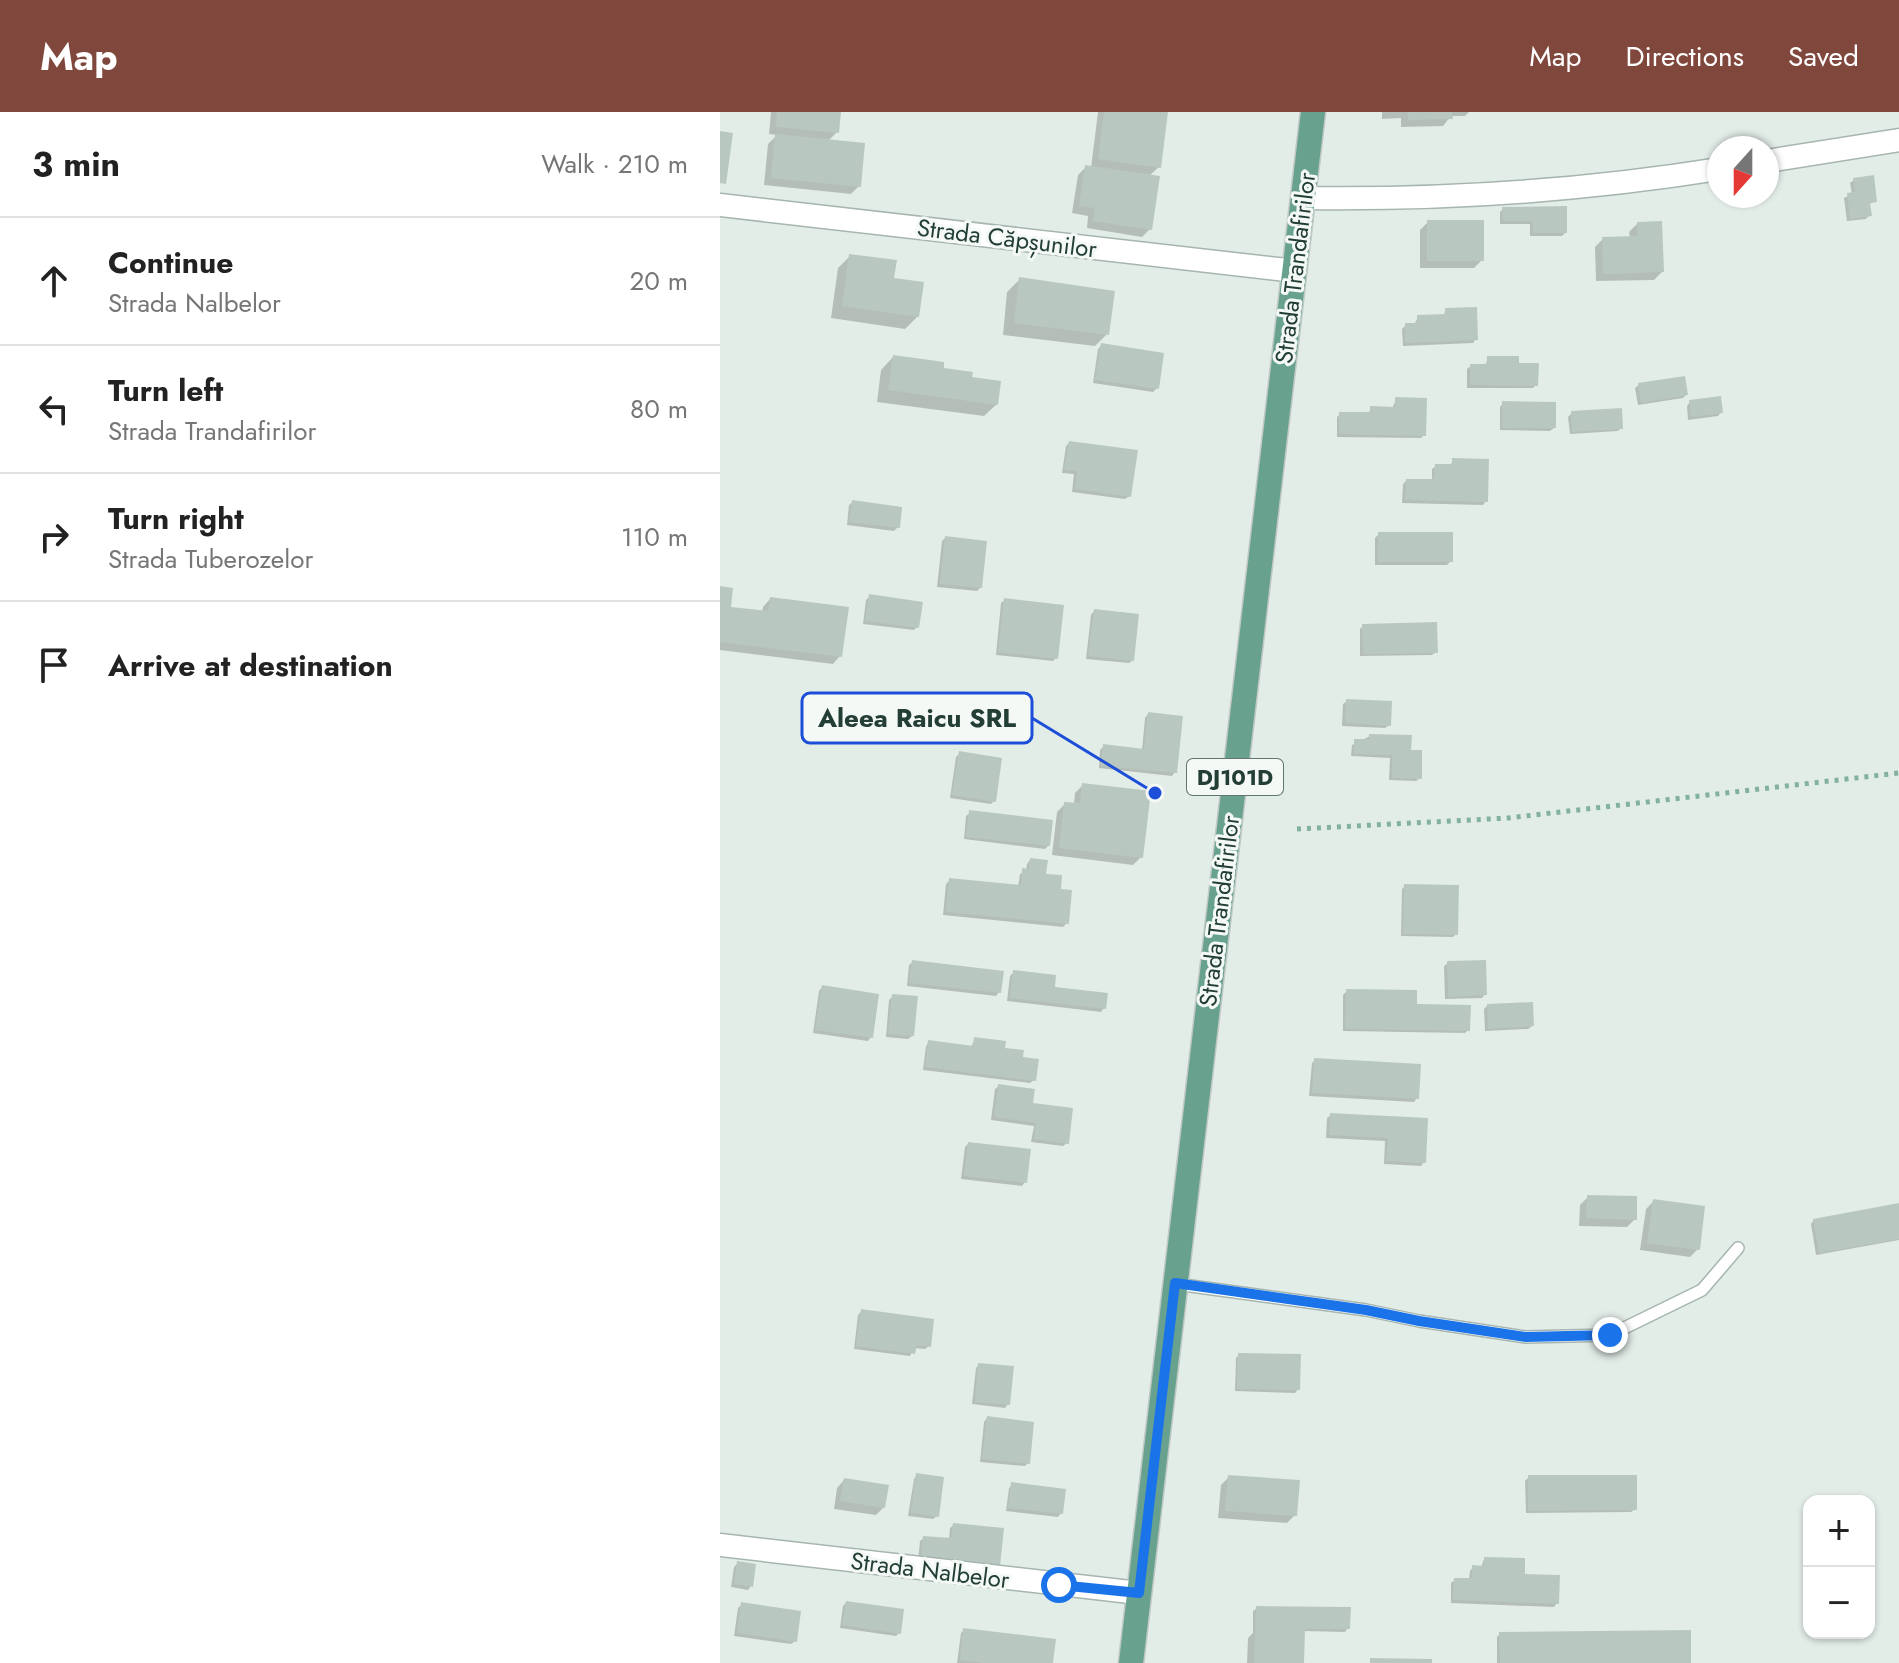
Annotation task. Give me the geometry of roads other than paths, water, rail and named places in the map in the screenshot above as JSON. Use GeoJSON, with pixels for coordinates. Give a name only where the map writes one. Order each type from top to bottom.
{"type":"FeatureCollection","features":[{"type":"Feature","properties":{"kind":"main road","name":"Strada Trandafirilor"},"geometry":{"type":"LineString","coordinates":[[1131,1663],[1313,112]]}},
{"type":"Feature","properties":{"kind":"street"},"geometry":{"type":"LineString","coordinates":[[1779,159],[1899,140]]}},
{"type":"Feature","properties":{"kind":"street"},"geometry":{"type":"LineString","coordinates":[[1303,198],[1418,198],[1552,190],[1707,171]]}},
{"type":"Feature","properties":{"kind":"street","name":"Strada Căpșunilor"},"geometry":{"type":"LineString","coordinates":[[720,205],[1295,271]]}},
{"type":"Feature","properties":{"kind":"street","name":"Strada Nalbelor"},"geometry":{"type":"LineString","coordinates":[[720,1545],[1139,1593]]}},
{"type":"Feature","properties":{"kind":"lane"},"geometry":{"type":"LineString","coordinates":[[1175,1283],[1526,1337],[1610,1335],[1702,1290],[1738,1248]]}},
{"type":"Feature","properties":{"kind":"place","name":"Aleea Raicu SRL"},"geometry":{"type":"Point","coordinates":[1155,793]}}]}
